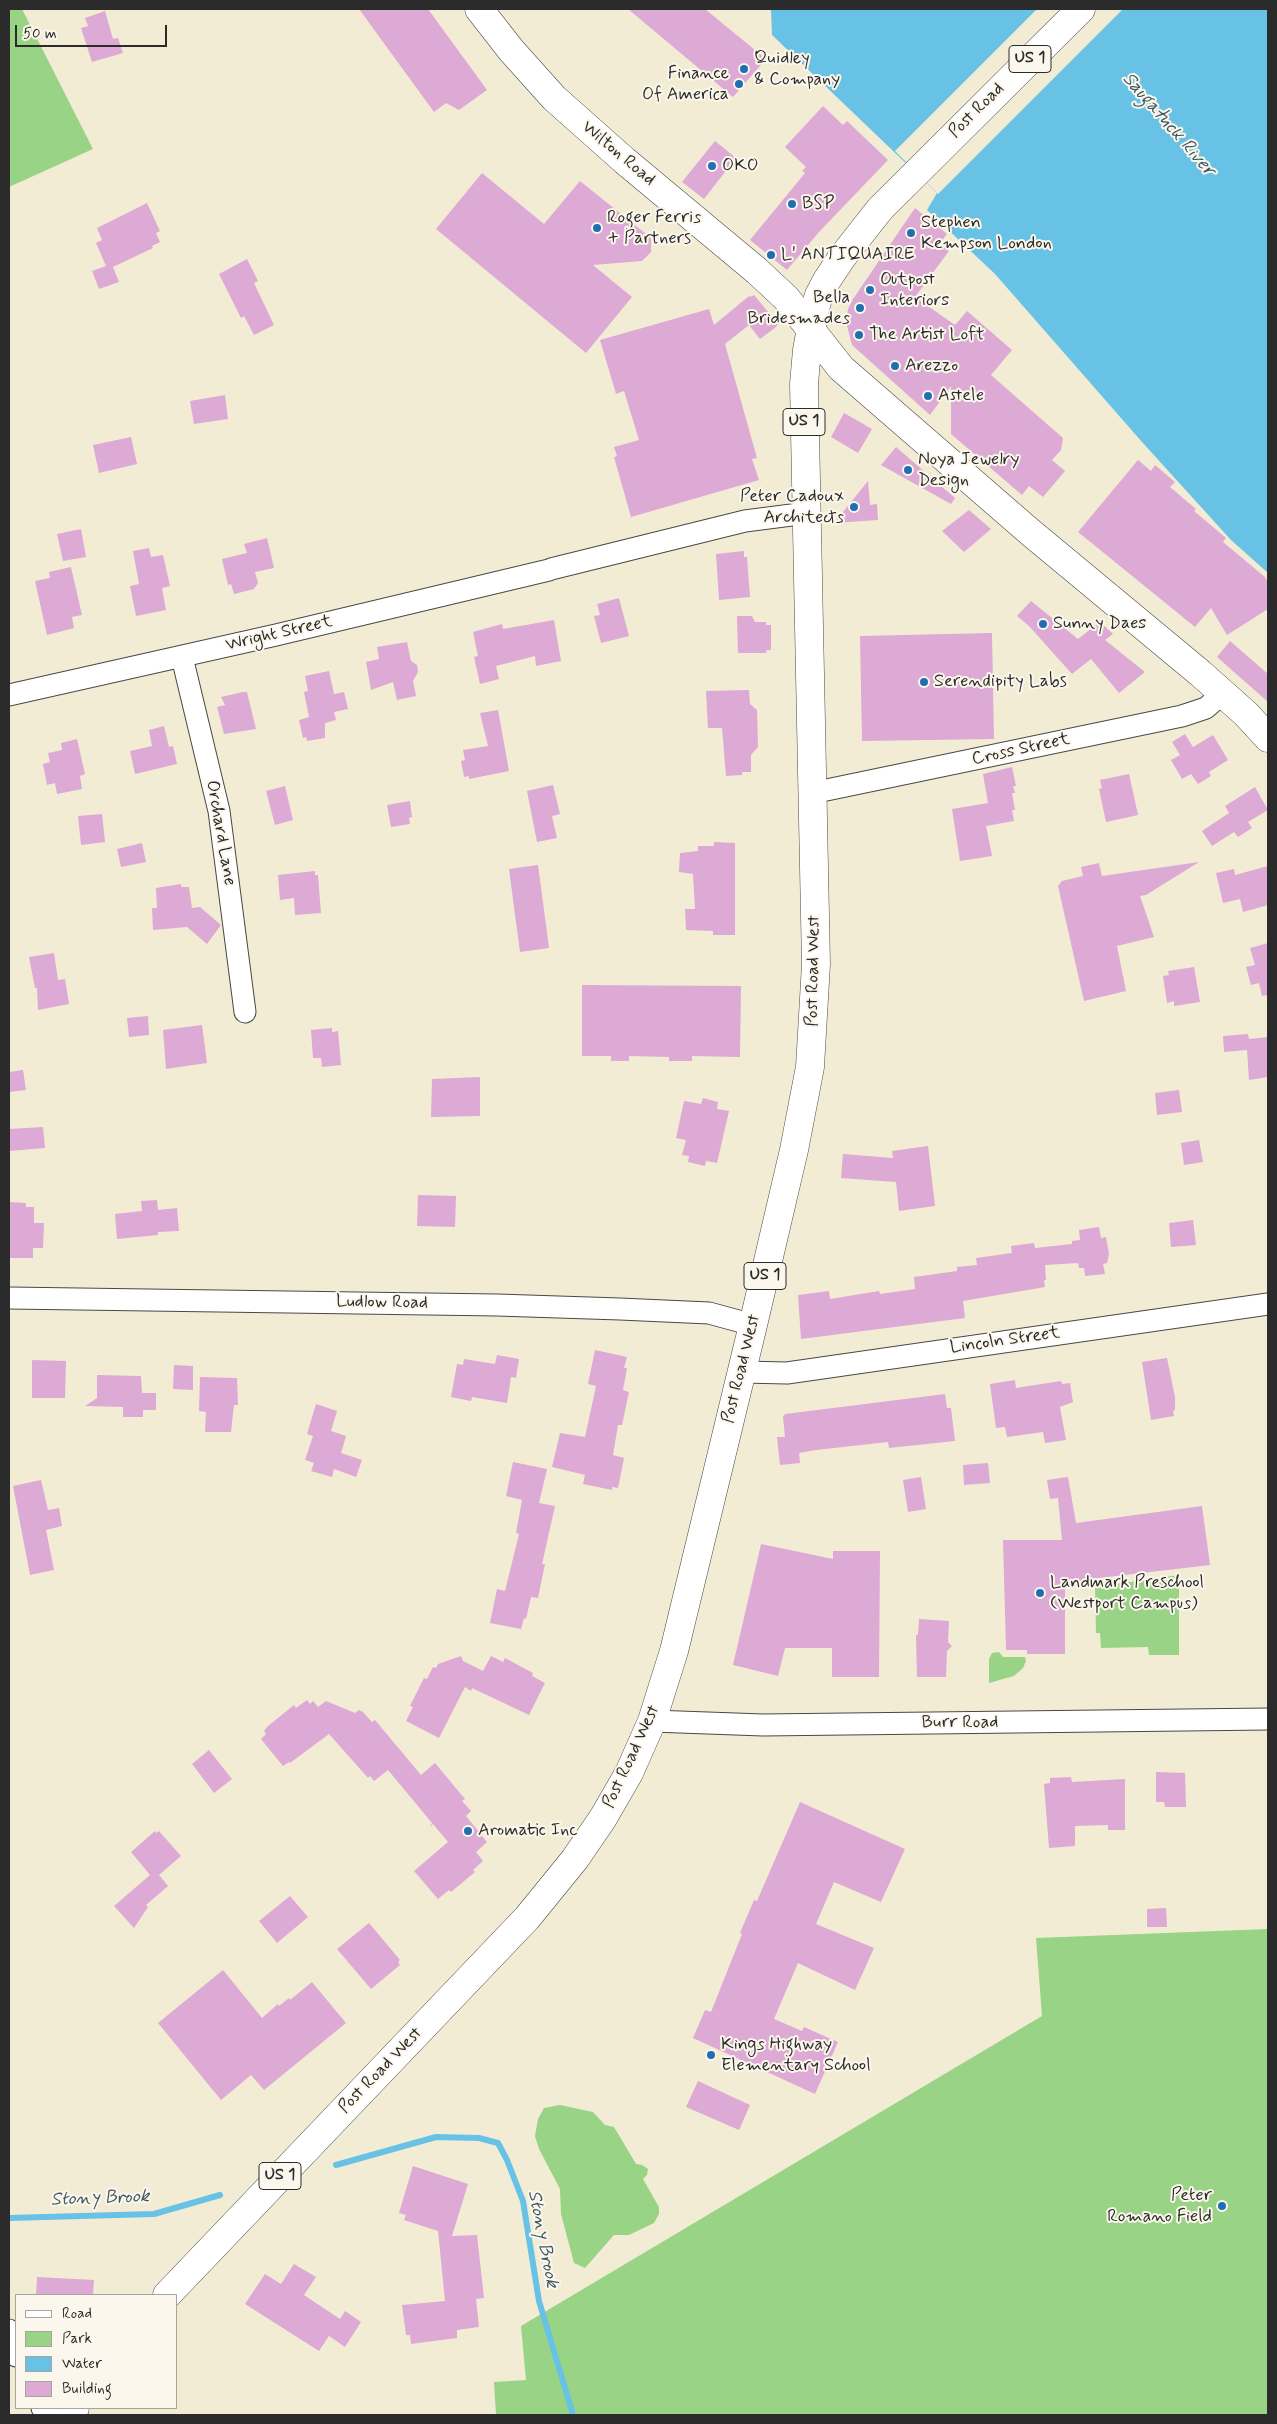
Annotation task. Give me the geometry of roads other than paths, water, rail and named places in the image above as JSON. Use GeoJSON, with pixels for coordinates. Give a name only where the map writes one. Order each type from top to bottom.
{"type":"FeatureCollection","features":[{"type":"Feature","properties":{"kind":"main road","name":"Wilton Road"},"geometry":{"type":"LineString","coordinates":[[479,9],[511,50],[554,98],[625,161],[757,271],[786,298],[841,368],[1223,693],[1268,738]]}},
{"type":"Feature","properties":{"kind":"main road","name":"Post Road"},"geometry":{"type":"LineString","coordinates":[[916,172],[1081,9]]}},
{"type":"Feature","properties":{"kind":"main road","name":"Post Road West"},"geometry":{"type":"LineString","coordinates":[[168,2294],[477,1972],[539,1904],[575,1859],[603,1818],[629,1773],[652,1721],[674,1651],[742,1372],[794,1150],[810,1067],[816,989],[804,384],[810,330],[819,295],[843,256],[880,209],[916,172]]}},
{"type":"Feature","properties":{"kind":"street","name":"Wright Street"},"geometry":{"type":"LineString","coordinates":[[9,695],[182,657],[550,570],[745,521],[807,513]]}},
{"type":"Feature","properties":{"kind":"street","name":"Orchard Lane"},"geometry":{"type":"LineString","coordinates":[[182,657],[219,810],[245,1012]]}},
{"type":"Feature","properties":{"kind":"street","name":"Cross Street"},"geometry":{"type":"LineString","coordinates":[[812,793],[1182,716],[1206,708],[1223,693]]}},
{"type":"Feature","properties":{"kind":"street","name":"Ludlow Road"},"geometry":{"type":"LineString","coordinates":[[9,1298],[591,1308],[709,1313],[753,1325]]}},
{"type":"Feature","properties":{"kind":"street","name":"Lincoln Street"},"geometry":{"type":"LineString","coordinates":[[742,1372],[787,1372],[1268,1304]]}},
{"type":"Feature","properties":{"kind":"street","name":"Burr Road"},"geometry":{"type":"LineString","coordinates":[[652,1721],[763,1725],[1268,1719]]}},
{"type":"Feature","properties":{"kind":"street"},"geometry":{"type":"LineString","coordinates":[[9,2330],[15,2352]]}},
{"type":"Feature","properties":{"kind":"water","name":"Saugatuck River"},"geometry":{"type":"Polygon","coordinates":[[[771,9],[1268,9],[1268,573],[1231,540],[1142,442],[995,274],[927,210],[937,193],[772,35],[771,9]]]}},
{"type":"Feature","properties":{"kind":"waterway","name":"Stony Brook"},"geometry":{"type":"LineString","coordinates":[[336,2165],[436,2137],[479,2138],[498,2143],[507,2160],[523,2201],[539,2301],[573,2415]]}},
{"type":"Feature","properties":{"kind":"waterway","name":"Stony Brook"},"geometry":{"type":"LineString","coordinates":[[9,2218],[154,2214],[220,2195]]}},
{"type":"Feature","properties":{"kind":"place","name":"Quidley & Company"},"geometry":{"type":"Point","coordinates":[744,69]}},
{"type":"Feature","properties":{"kind":"place","name":"Finance Of America"},"geometry":{"type":"Point","coordinates":[739,84]}},
{"type":"Feature","properties":{"kind":"place","name":"OKO"},"geometry":{"type":"Point","coordinates":[712,166]}},
{"type":"Feature","properties":{"kind":"place","name":"BSP"},"geometry":{"type":"Point","coordinates":[792,204]}},
{"type":"Feature","properties":{"kind":"place","name":"Roger Ferris + Partners"},"geometry":{"type":"Point","coordinates":[597,228]}},
{"type":"Feature","properties":{"kind":"place","name":"Stephen Kempson London"},"geometry":{"type":"Point","coordinates":[911,233]}},
{"type":"Feature","properties":{"kind":"place","name":"L' ANTIQUAIRE"},"geometry":{"type":"Point","coordinates":[771,255]}},
{"type":"Feature","properties":{"kind":"place","name":"Outpost Interiors"},"geometry":{"type":"Point","coordinates":[870,290]}},
{"type":"Feature","properties":{"kind":"place","name":"Bella Bridesmades"},"geometry":{"type":"Point","coordinates":[860,308]}},
{"type":"Feature","properties":{"kind":"place","name":"The Artist Loft"},"geometry":{"type":"Point","coordinates":[859,335]}},
{"type":"Feature","properties":{"kind":"place","name":"Arezzo"},"geometry":{"type":"Point","coordinates":[895,366]}},
{"type":"Feature","properties":{"kind":"place","name":"Astele"},"geometry":{"type":"Point","coordinates":[928,396]}},
{"type":"Feature","properties":{"kind":"place","name":"Noya Jewelry Design"},"geometry":{"type":"Point","coordinates":[908,470]}},
{"type":"Feature","properties":{"kind":"place","name":"Peter Cadoux Architects"},"geometry":{"type":"Point","coordinates":[854,507]}},
{"type":"Feature","properties":{"kind":"place","name":"Sunny Daes"},"geometry":{"type":"Point","coordinates":[1043,624]}},
{"type":"Feature","properties":{"kind":"place","name":"Serendipity Labs"},"geometry":{"type":"Point","coordinates":[924,682]}},
{"type":"Feature","properties":{"kind":"place","name":"Landmark Preschool (Westport Campus)"},"geometry":{"type":"Point","coordinates":[1040,1593]}},
{"type":"Feature","properties":{"kind":"place","name":"Aromatic Inc"},"geometry":{"type":"Point","coordinates":[468,1831]}},
{"type":"Feature","properties":{"kind":"place","name":"Kings Highway Elementary School"},"geometry":{"type":"Point","coordinates":[711,2055]}},
{"type":"Feature","properties":{"kind":"place","name":"Peter Romano Field"},"geometry":{"type":"Point","coordinates":[1222,2206]}}]}
